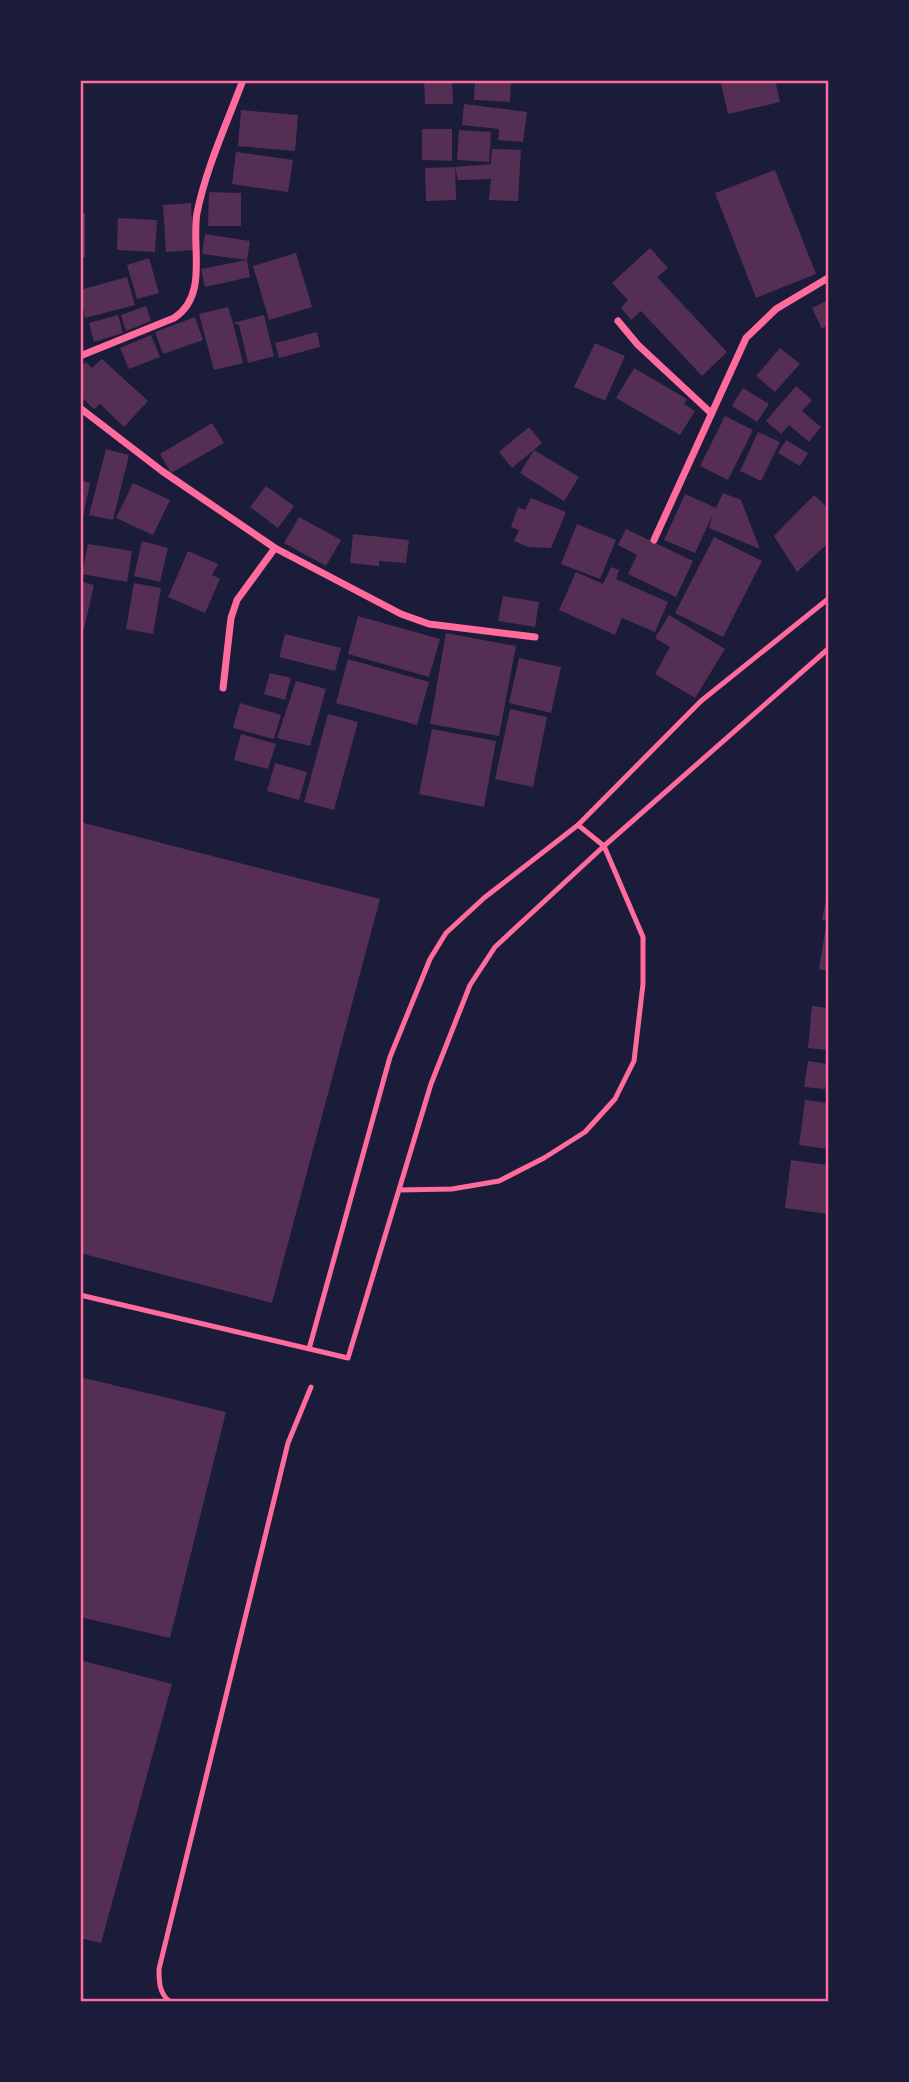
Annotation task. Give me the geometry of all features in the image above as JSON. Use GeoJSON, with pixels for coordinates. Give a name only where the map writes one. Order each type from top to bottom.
{"type":"FeatureCollection","features":[{"type":"Feature","properties":{"kind":"street"},"geometry":{"type":"LineString","coordinates":[[80,356],[174,318],[184,312],[191,301],[195,285],[197,214],[243,80]]}},
{"type":"Feature","properties":{"kind":"street"},"geometry":{"type":"LineString","coordinates":[[654,540],[746,338],[776,309],[828,278]]}},
{"type":"Feature","properties":{"kind":"street"},"geometry":{"type":"LineString","coordinates":[[618,321],[638,345],[711,413]]}},
{"type":"Feature","properties":{"kind":"street"},"geometry":{"type":"LineString","coordinates":[[80,408],[162,471],[275,548],[401,614],[429,624],[535,637]]}},
{"type":"Feature","properties":{"kind":"street"},"geometry":{"type":"LineString","coordinates":[[223,688],[234,609],[275,548]]}},
{"type":"Feature","properties":{"kind":"lane"},"geometry":{"type":"LineString","coordinates":[[309,1349],[390,1057],[430,959],[446,933],[484,898],[578,825],[701,701],[828,599]]}},
{"type":"Feature","properties":{"kind":"lane"},"geometry":{"type":"LineString","coordinates":[[80,1295],[348,1359],[431,1084],[471,985],[495,947],[604,845],[828,649]]}},
{"type":"Feature","properties":{"kind":"lane"},"geometry":{"type":"LineString","coordinates":[[398,1190],[452,1189],[499,1181],[585,1132],[615,1099],[634,1061],[643,984],[643,937],[604,845],[578,825]]}},
{"type":"Feature","properties":{"kind":"lane"},"geometry":{"type":"LineString","coordinates":[[170,2001],[160,1988],[159,1969],[288,1443],[311,1387]]}},
{"type":"Feature","properties":{"kind":"building"},"geometry":{"type":"Polygon","coordinates":[[[424,80],[452,80],[453,104],[425,104],[424,80]]]}},
{"type":"Feature","properties":{"kind":"building"},"geometry":{"type":"Polygon","coordinates":[[[475,80],[511,80],[510,102],[474,100],[475,80]]]}},
{"type":"Feature","properties":{"kind":"building"},"geometry":{"type":"Polygon","coordinates":[[[720,80],[775,80],[780,102],[728,114],[720,80]]]}},
{"type":"Feature","properties":{"kind":"building"},"geometry":{"type":"Polygon","coordinates":[[[464,104],[527,112],[523,142],[498,140],[499,129],[462,125],[464,104]]]}},
{"type":"Feature","properties":{"kind":"building"},"geometry":{"type":"Polygon","coordinates":[[[241,110],[298,115],[295,151],[238,146],[241,110]]]}},
{"type":"Feature","properties":{"kind":"building"},"geometry":{"type":"Polygon","coordinates":[[[422,129],[452,129],[452,161],[422,160],[422,129]]]}},
{"type":"Feature","properties":{"kind":"building"},"geometry":{"type":"Polygon","coordinates":[[[459,130],[491,132],[489,162],[457,160],[459,130]]]}},
{"type":"Feature","properties":{"kind":"building"},"geometry":{"type":"Polygon","coordinates":[[[492,149],[521,150],[518,201],[489,200],[491,179],[458,180],[455,167],[491,164],[492,149]]]}},
{"type":"Feature","properties":{"kind":"building"},"geometry":{"type":"Polygon","coordinates":[[[236,152],[293,160],[288,192],[232,184],[236,152]]]}},
{"type":"Feature","properties":{"kind":"building"},"geometry":{"type":"Polygon","coordinates":[[[455,167],[456,200],[426,201],[425,168],[455,167]]]}},
{"type":"Feature","properties":{"kind":"building"},"geometry":{"type":"Polygon","coordinates":[[[775,170],[816,274],[756,298],[715,193],[775,170]]]}},
{"type":"Feature","properties":{"kind":"building"},"geometry":{"type":"Polygon","coordinates":[[[209,192],[241,193],[241,226],[208,226],[209,192]]]}},
{"type":"Feature","properties":{"kind":"building"},"geometry":{"type":"Polygon","coordinates":[[[191,203],[194,250],[166,252],[163,205],[191,203]]]}},
{"type":"Feature","properties":{"kind":"building"},"geometry":{"type":"Polygon","coordinates":[[[80,213],[85,213],[85,257],[80,257],[80,213]]]}},
{"type":"Feature","properties":{"kind":"building"},"geometry":{"type":"Polygon","coordinates":[[[118,218],[157,220],[155,252],[117,250],[118,218]]]}},
{"type":"Feature","properties":{"kind":"building"},"geometry":{"type":"Polygon","coordinates":[[[205,234],[250,241],[247,260],[202,254],[205,234]]]}},
{"type":"Feature","properties":{"kind":"building"},"geometry":{"type":"Polygon","coordinates":[[[650,248],[668,268],[657,277],[727,352],[702,376],[641,311],[631,320],[621,308],[628,300],[612,283],[650,248]]]}},
{"type":"Feature","properties":{"kind":"building"},"geometry":{"type":"Polygon","coordinates":[[[296,253],[312,307],[269,320],[253,266],[296,253]]]}},
{"type":"Feature","properties":{"kind":"building"},"geometry":{"type":"Polygon","coordinates":[[[149,258],[159,293],[137,299],[127,265],[149,258]]]}},
{"type":"Feature","properties":{"kind":"building"},"geometry":{"type":"Polygon","coordinates":[[[247,260],[250,277],[205,287],[201,269],[247,260]]]}},
{"type":"Feature","properties":{"kind":"building"},"geometry":{"type":"Polygon","coordinates":[[[127,277],[135,305],[85,318],[80,290],[127,277]]]}},
{"type":"Feature","properties":{"kind":"building"},"geometry":{"type":"Polygon","coordinates":[[[828,300],[828,325],[822,329],[812,308],[828,300]]]}},
{"type":"Feature","properties":{"kind":"building"},"geometry":{"type":"Polygon","coordinates":[[[146,306],[151,321],[126,331],[121,315],[146,306]]]}},
{"type":"Feature","properties":{"kind":"building"},"geometry":{"type":"Polygon","coordinates":[[[228,307],[243,363],[214,370],[199,314],[228,307]]]}},
{"type":"Feature","properties":{"kind":"building"},"geometry":{"type":"Polygon","coordinates":[[[118,315],[123,333],[94,342],[89,323],[118,315]]]}},
{"type":"Feature","properties":{"kind":"building"},"geometry":{"type":"Polygon","coordinates":[[[264,315],[274,356],[248,363],[239,325],[233,323],[264,315]]]}},
{"type":"Feature","properties":{"kind":"building"},"geometry":{"type":"Polygon","coordinates":[[[195,317],[203,340],[163,354],[155,332],[195,317]]]}},
{"type":"Feature","properties":{"kind":"building"},"geometry":{"type":"Polygon","coordinates":[[[317,332],[320,347],[279,358],[275,343],[317,332]]]}},
{"type":"Feature","properties":{"kind":"building"},"geometry":{"type":"Polygon","coordinates":[[[151,335],[160,357],[129,369],[120,348],[151,335]]]}},
{"type":"Feature","properties":{"kind":"building"},"geometry":{"type":"Polygon","coordinates":[[[595,343],[625,356],[605,401],[574,387],[595,343]]]}},
{"type":"Feature","properties":{"kind":"building"},"geometry":{"type":"Polygon","coordinates":[[[780,348],[800,364],[775,392],[756,376],[780,348]]]}},
{"type":"Feature","properties":{"kind":"building"},"geometry":{"type":"Polygon","coordinates":[[[102,359],[148,401],[124,427],[100,404],[94,409],[80,396],[80,367],[86,362],[92,368],[102,359]]]}},
{"type":"Feature","properties":{"kind":"building"},"geometry":{"type":"Polygon","coordinates":[[[634,368],[687,399],[684,404],[695,411],[680,435],[616,398],[634,368]]]}},
{"type":"Feature","properties":{"kind":"building"},"geometry":{"type":"Polygon","coordinates":[[[796,386],[812,400],[802,411],[821,427],[809,442],[789,425],[781,434],[766,421],[796,386]]]}},
{"type":"Feature","properties":{"kind":"building"},"geometry":{"type":"Polygon","coordinates":[[[743,388],[769,404],[757,422],[732,406],[743,388]]]}},
{"type":"Feature","properties":{"kind":"building"},"geometry":{"type":"Polygon","coordinates":[[[725,416],[753,430],[728,480],[700,466],[725,416]]]}},
{"type":"Feature","properties":{"kind":"building"},"geometry":{"type":"Polygon","coordinates":[[[212,423],[224,443],[171,473],[160,454],[212,423]]]}},
{"type":"Feature","properties":{"kind":"building"},"geometry":{"type":"Polygon","coordinates":[[[529,427],[542,443],[512,468],[499,452],[529,427]]]}},
{"type":"Feature","properties":{"kind":"building"},"geometry":{"type":"Polygon","coordinates":[[[758,432],[780,442],[761,481],[740,471],[758,432]]]}},
{"type":"Feature","properties":{"kind":"building"},"geometry":{"type":"Polygon","coordinates":[[[786,440],[808,453],[800,466],[778,453],[786,440]]]}},
{"type":"Feature","properties":{"kind":"building"},"geometry":{"type":"Polygon","coordinates":[[[106,449],[129,455],[113,520],[89,515],[106,449]]]}},
{"type":"Feature","properties":{"kind":"building"},"geometry":{"type":"Polygon","coordinates":[[[534,450],[579,477],[564,501],[520,473],[534,450]]]}},
{"type":"Feature","properties":{"kind":"building"},"geometry":{"type":"Polygon","coordinates":[[[80,480],[90,483],[82,522],[80,522],[80,480]]]}},
{"type":"Feature","properties":{"kind":"building"},"geometry":{"type":"Polygon","coordinates":[[[133,483],[170,500],[153,535],[116,518],[133,483]]]}},
{"type":"Feature","properties":{"kind":"building"},"geometry":{"type":"Polygon","coordinates":[[[266,486],[294,506],[278,528],[250,507],[266,486]]]}},
{"type":"Feature","properties":{"kind":"building"},"geometry":{"type":"Polygon","coordinates":[[[723,493],[741,500],[760,549],[709,528],[713,514],[695,553],[664,540],[685,494],[716,508],[723,493]]]}},
{"type":"Feature","properties":{"kind":"building"},"geometry":{"type":"Polygon","coordinates":[[[814,495],[828,508],[828,543],[797,572],[774,536],[814,495]]]}},
{"type":"Feature","properties":{"kind":"building"},"geometry":{"type":"Polygon","coordinates":[[[531,498],[566,512],[551,548],[528,547],[514,541],[519,530],[511,527],[518,507],[525,510],[531,498]]]}},
{"type":"Feature","properties":{"kind":"building"},"geometry":{"type":"Polygon","coordinates":[[[299,517],[341,540],[326,566],[284,543],[299,517]]]}},
{"type":"Feature","properties":{"kind":"building"},"geometry":{"type":"Polygon","coordinates":[[[577,524],[616,540],[600,579],[561,564],[577,524]]]}},
{"type":"Feature","properties":{"kind":"building"},"geometry":{"type":"Polygon","coordinates":[[[626,529],[693,561],[676,597],[628,574],[637,555],[618,545],[626,529]]]}},
{"type":"Feature","properties":{"kind":"building"},"geometry":{"type":"Polygon","coordinates":[[[353,534],[409,540],[406,563],[379,561],[379,566],[350,563],[353,534]]]}},
{"type":"Feature","properties":{"kind":"building"},"geometry":{"type":"Polygon","coordinates":[[[714,537],[762,561],[723,637],[675,613],[714,537]]]}},
{"type":"Feature","properties":{"kind":"building"},"geometry":{"type":"Polygon","coordinates":[[[142,541],[168,548],[160,582],[134,576],[142,541]]]}},
{"type":"Feature","properties":{"kind":"building"},"geometry":{"type":"Polygon","coordinates":[[[88,544],[132,551],[127,582],[82,574],[88,544]]]}},
{"type":"Feature","properties":{"kind":"building"},"geometry":{"type":"Polygon","coordinates":[[[188,551],[218,564],[212,575],[220,579],[205,613],[168,597],[188,551]]]}},
{"type":"Feature","properties":{"kind":"building"},"geometry":{"type":"Polygon","coordinates":[[[611,567],[619,570],[616,579],[668,602],[655,632],[622,618],[615,635],[559,610],[576,572],[603,584],[611,567]]]}},
{"type":"Feature","properties":{"kind":"building"},"geometry":{"type":"Polygon","coordinates":[[[80,581],[94,585],[84,629],[80,629],[80,581]]]}},
{"type":"Feature","properties":{"kind":"building"},"geometry":{"type":"Polygon","coordinates":[[[134,583],[161,588],[153,634],[126,629],[134,583]]]}},
{"type":"Feature","properties":{"kind":"building"},"geometry":{"type":"Polygon","coordinates":[[[503,596],[539,602],[535,627],[498,621],[503,596]]]}},
{"type":"Feature","properties":{"kind":"building"},"geometry":{"type":"Polygon","coordinates":[[[669,615],[725,649],[695,698],[655,674],[670,647],[655,638],[669,615]]]}},
{"type":"Feature","properties":{"kind":"building"},"geometry":{"type":"Polygon","coordinates":[[[358,616],[440,639],[429,677],[348,654],[358,616]]]}},
{"type":"Feature","properties":{"kind":"building"},"geometry":{"type":"Polygon","coordinates":[[[446,633],[516,646],[499,736],[430,724],[446,633]]]}},
{"type":"Feature","properties":{"kind":"building"},"geometry":{"type":"Polygon","coordinates":[[[285,634],[341,648],[335,671],[279,657],[285,634]]]}},
{"type":"Feature","properties":{"kind":"building"},"geometry":{"type":"Polygon","coordinates":[[[519,658],[561,667],[551,713],[509,703],[519,658]]]}},
{"type":"Feature","properties":{"kind":"building"},"geometry":{"type":"Polygon","coordinates":[[[348,659],[429,682],[417,725],[336,703],[348,659]]]}},
{"type":"Feature","properties":{"kind":"building"},"geometry":{"type":"Polygon","coordinates":[[[270,673],[291,678],[285,700],[264,694],[270,673]]]}},
{"type":"Feature","properties":{"kind":"building"},"geometry":{"type":"Polygon","coordinates":[[[296,681],[326,689],[310,746],[277,738],[296,681]]]}},
{"type":"Feature","properties":{"kind":"building"},"geometry":{"type":"Polygon","coordinates":[[[240,703],[281,715],[274,739],[233,728],[240,703]]]}},
{"type":"Feature","properties":{"kind":"building"},"geometry":{"type":"Polygon","coordinates":[[[510,709],[547,717],[533,787],[495,779],[510,709]]]}},
{"type":"Feature","properties":{"kind":"building"},"geometry":{"type":"Polygon","coordinates":[[[328,714],[358,722],[334,810],[304,802],[328,714]]]}},
{"type":"Feature","properties":{"kind":"building"},"geometry":{"type":"Polygon","coordinates":[[[432,729],[496,741],[484,807],[419,794],[432,729]]]}},
{"type":"Feature","properties":{"kind":"building"},"geometry":{"type":"Polygon","coordinates":[[[241,734],[276,744],[268,769],[234,760],[241,734]]]}},
{"type":"Feature","properties":{"kind":"building"},"geometry":{"type":"Polygon","coordinates":[[[275,763],[307,772],[299,800],[267,791],[275,763]]]}},
{"type":"Feature","properties":{"kind":"building"},"geometry":{"type":"Polygon","coordinates":[[[80,822],[380,899],[272,1303],[80,1253],[80,822]]]}},
{"type":"Feature","properties":{"kind":"building"},"geometry":{"type":"Polygon","coordinates":[[[828,895],[828,921],[822,920],[828,895]]]}},
{"type":"Feature","properties":{"kind":"building"},"geometry":{"type":"Polygon","coordinates":[[[826,926],[828,927],[828,971],[819,969],[826,926]]]}},
{"type":"Feature","properties":{"kind":"building"},"geometry":{"type":"Polygon","coordinates":[[[812,1006],[828,1008],[828,1050],[808,1048],[812,1006]]]}},
{"type":"Feature","properties":{"kind":"building"},"geometry":{"type":"Polygon","coordinates":[[[808,1061],[828,1064],[825,1089],[804,1087],[808,1061]]]}},
{"type":"Feature","properties":{"kind":"building"},"geometry":{"type":"Polygon","coordinates":[[[805,1100],[828,1103],[828,1149],[799,1145],[805,1100]]]}},
{"type":"Feature","properties":{"kind":"building"},"geometry":{"type":"Polygon","coordinates":[[[791,1160],[828,1165],[828,1214],[785,1208],[791,1160]]]}},
{"type":"Feature","properties":{"kind":"building"},"geometry":{"type":"Polygon","coordinates":[[[80,1377],[226,1412],[170,1638],[80,1617],[80,1377]]]}},
{"type":"Feature","properties":{"kind":"building"},"geometry":{"type":"Polygon","coordinates":[[[80,1660],[172,1684],[101,1943],[80,1938],[80,1660]]]}}]}
